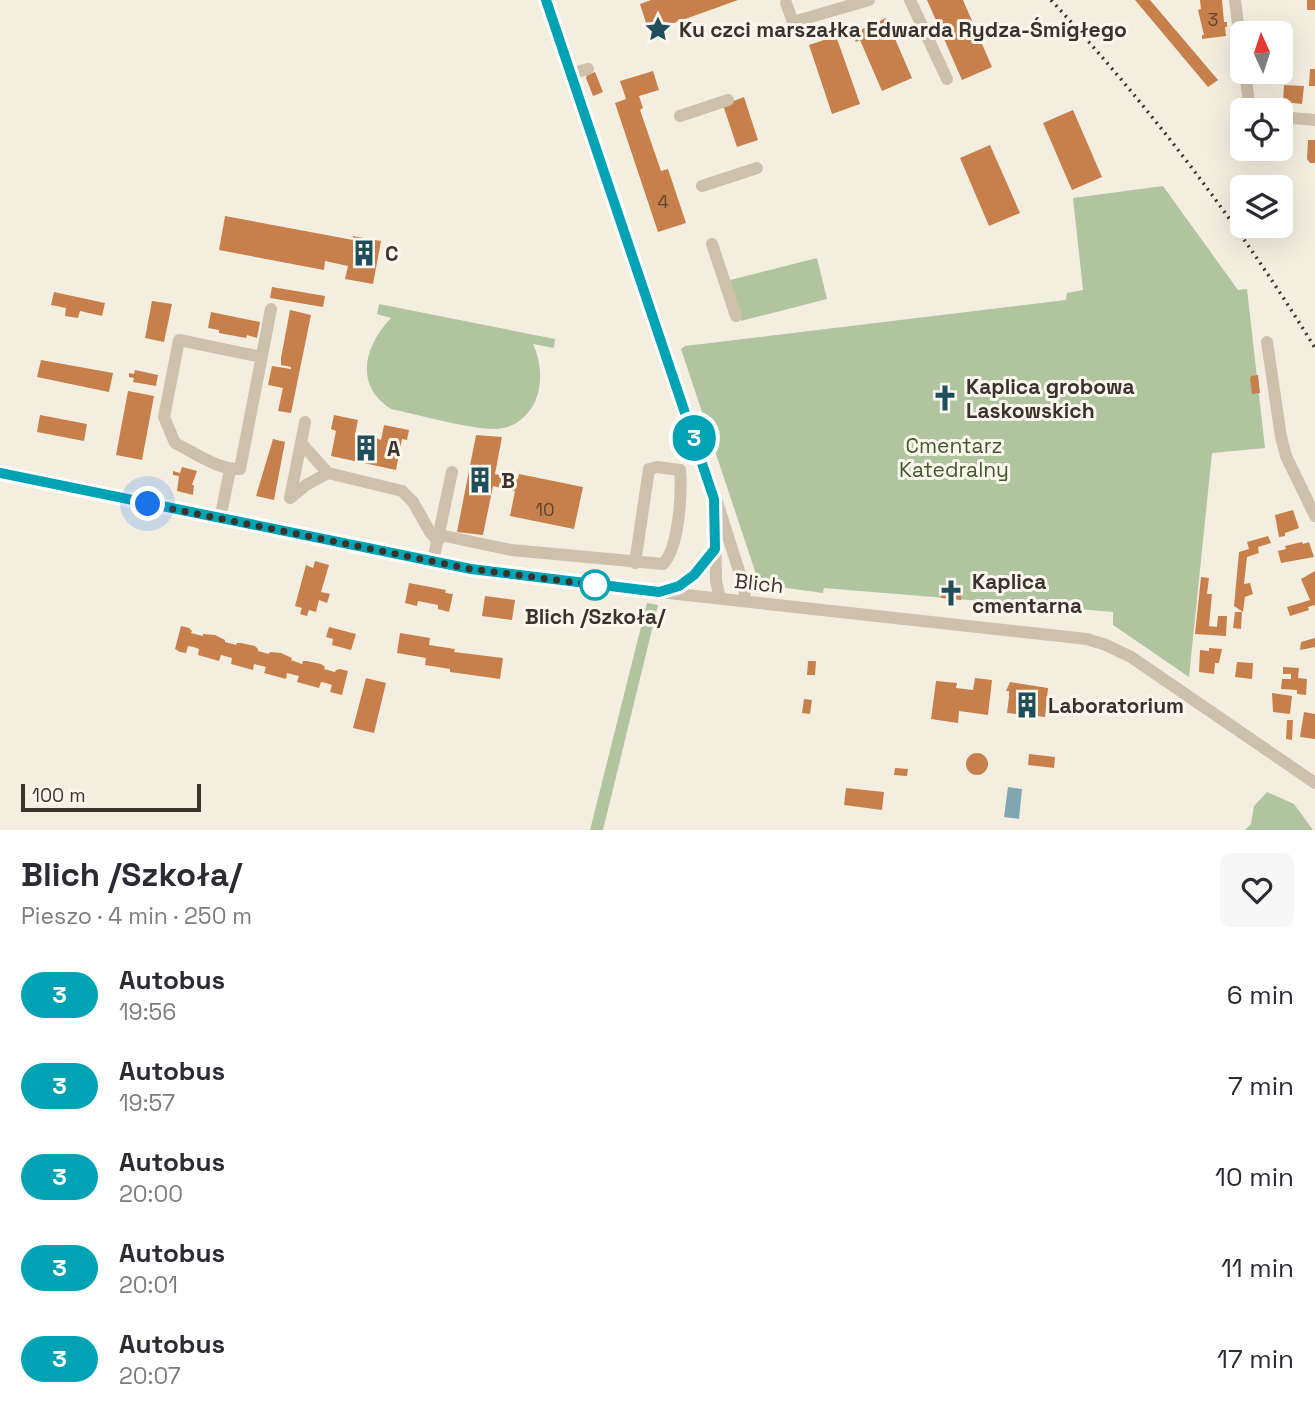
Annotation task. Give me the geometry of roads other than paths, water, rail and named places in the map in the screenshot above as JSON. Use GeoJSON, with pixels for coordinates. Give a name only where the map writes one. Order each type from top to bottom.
{"type":"FeatureCollection","features":[{"type":"Feature","properties":{"kind":"street"},"geometry":{"type":"LineString","coordinates":[[546,0],[745,590],[744,601]]}},
{"type":"Feature","properties":{"kind":"street"},"geometry":{"type":"LineString","coordinates":[[786,3],[793,22],[869,0]]}},
{"type":"Feature","properties":{"kind":"street"},"geometry":{"type":"LineString","coordinates":[[910,0],[947,79]]}},
{"type":"Feature","properties":{"kind":"street"},"geometry":{"type":"LineString","coordinates":[[1235,0],[1238,21]]}},
{"type":"Feature","properties":{"kind":"street"},"geometry":{"type":"LineString","coordinates":[[571,74],[588,69]]}},
{"type":"Feature","properties":{"kind":"street"},"geometry":{"type":"LineString","coordinates":[[680,116],[728,100]]}},
{"type":"Feature","properties":{"kind":"street"},"geometry":{"type":"LineString","coordinates":[[1293,118],[1315,120]]}},
{"type":"Feature","properties":{"kind":"street"},"geometry":{"type":"LineString","coordinates":[[702,186],[757,168]]}},
{"type":"Feature","properties":{"kind":"street"},"geometry":{"type":"LineString","coordinates":[[712,244],[736,316]]}},
{"type":"Feature","properties":{"kind":"street"},"geometry":{"type":"LineString","coordinates":[[261,357],[179,340],[164,416],[175,443],[230,470],[240,469],[271,309]]}},
{"type":"Feature","properties":{"kind":"street"},"geometry":{"type":"LineString","coordinates":[[1267,342],[1286,456],[1315,516]]}},
{"type":"Feature","properties":{"kind":"street"},"geometry":{"type":"LineString","coordinates":[[305,422],[290,498],[328,473]]}},
{"type":"Feature","properties":{"kind":"street"},"geometry":{"type":"LineString","coordinates":[[301,443],[328,473],[402,491],[439,538],[511,550],[635,563],[663,564],[669,558],[677,523],[680,470],[657,467],[649,469],[635,563]]}},
{"type":"Feature","properties":{"kind":"street"},"geometry":{"type":"LineString","coordinates":[[220,519],[230,470]]}},
{"type":"Feature","properties":{"kind":"street","name":"Blich"},"geometry":{"type":"LineString","coordinates":[[0,472],[220,519],[521,576],[1069,636],[1098,642],[1131,657],[1315,783]]}},
{"type":"Feature","properties":{"kind":"street"},"geometry":{"type":"LineString","coordinates":[[433,561],[452,472]]}},
{"type":"Feature","properties":{"kind":"street"},"geometry":{"type":"LineString","coordinates":[[714,499],[716,581],[720,598]]}},
{"type":"Feature","properties":{"kind":"street"},"geometry":{"type":"LineString","coordinates":[[659,592],[679,586],[694,575],[715,549]]}},
{"type":"Feature","properties":{"kind":"water"},"geometry":{"type":"Polygon","coordinates":[[[1008,787],[1022,789],[1019,819],[1004,817],[1008,787]]]}},
{"type":"Feature","properties":{"kind":"railway"},"geometry":{"type":"LineString","coordinates":[[1051,0],[1123,82],[1192,168],[1256,256],[1315,348]]}},
{"type":"Feature","properties":{"kind":"place","name":"Ku czci marszałka Edwarda Rydza-Śmigłego"},"geometry":{"type":"Point","coordinates":[658,29]}},
{"type":"Feature","properties":{"kind":"place","name":"C"},"geometry":{"type":"Point","coordinates":[364,253]}},
{"type":"Feature","properties":{"kind":"place","name":"Kaplica grobowa Laskowskich"},"geometry":{"type":"Point","coordinates":[945,398]}},
{"type":"Feature","properties":{"kind":"place","name":"A"},"geometry":{"type":"Point","coordinates":[366,448]}},
{"type":"Feature","properties":{"kind":"place","name":"B"},"geometry":{"type":"Point","coordinates":[480,480]}},
{"type":"Feature","properties":{"kind":"place","name":"Blich /Szkoła/"},"geometry":{"type":"Point","coordinates":[595,585]}},
{"type":"Feature","properties":{"kind":"place","name":"Kaplica cmentarna"},"geometry":{"type":"Point","coordinates":[951,593]}},
{"type":"Feature","properties":{"kind":"place","name":"Laboratorium"},"geometry":{"type":"Point","coordinates":[1027,705]}},
{"type":"Feature","properties":{"kind":"park label","name":"Cmentarz Katedralny"},"geometry":{"type":"Point","coordinates":[954,457]}}]}
